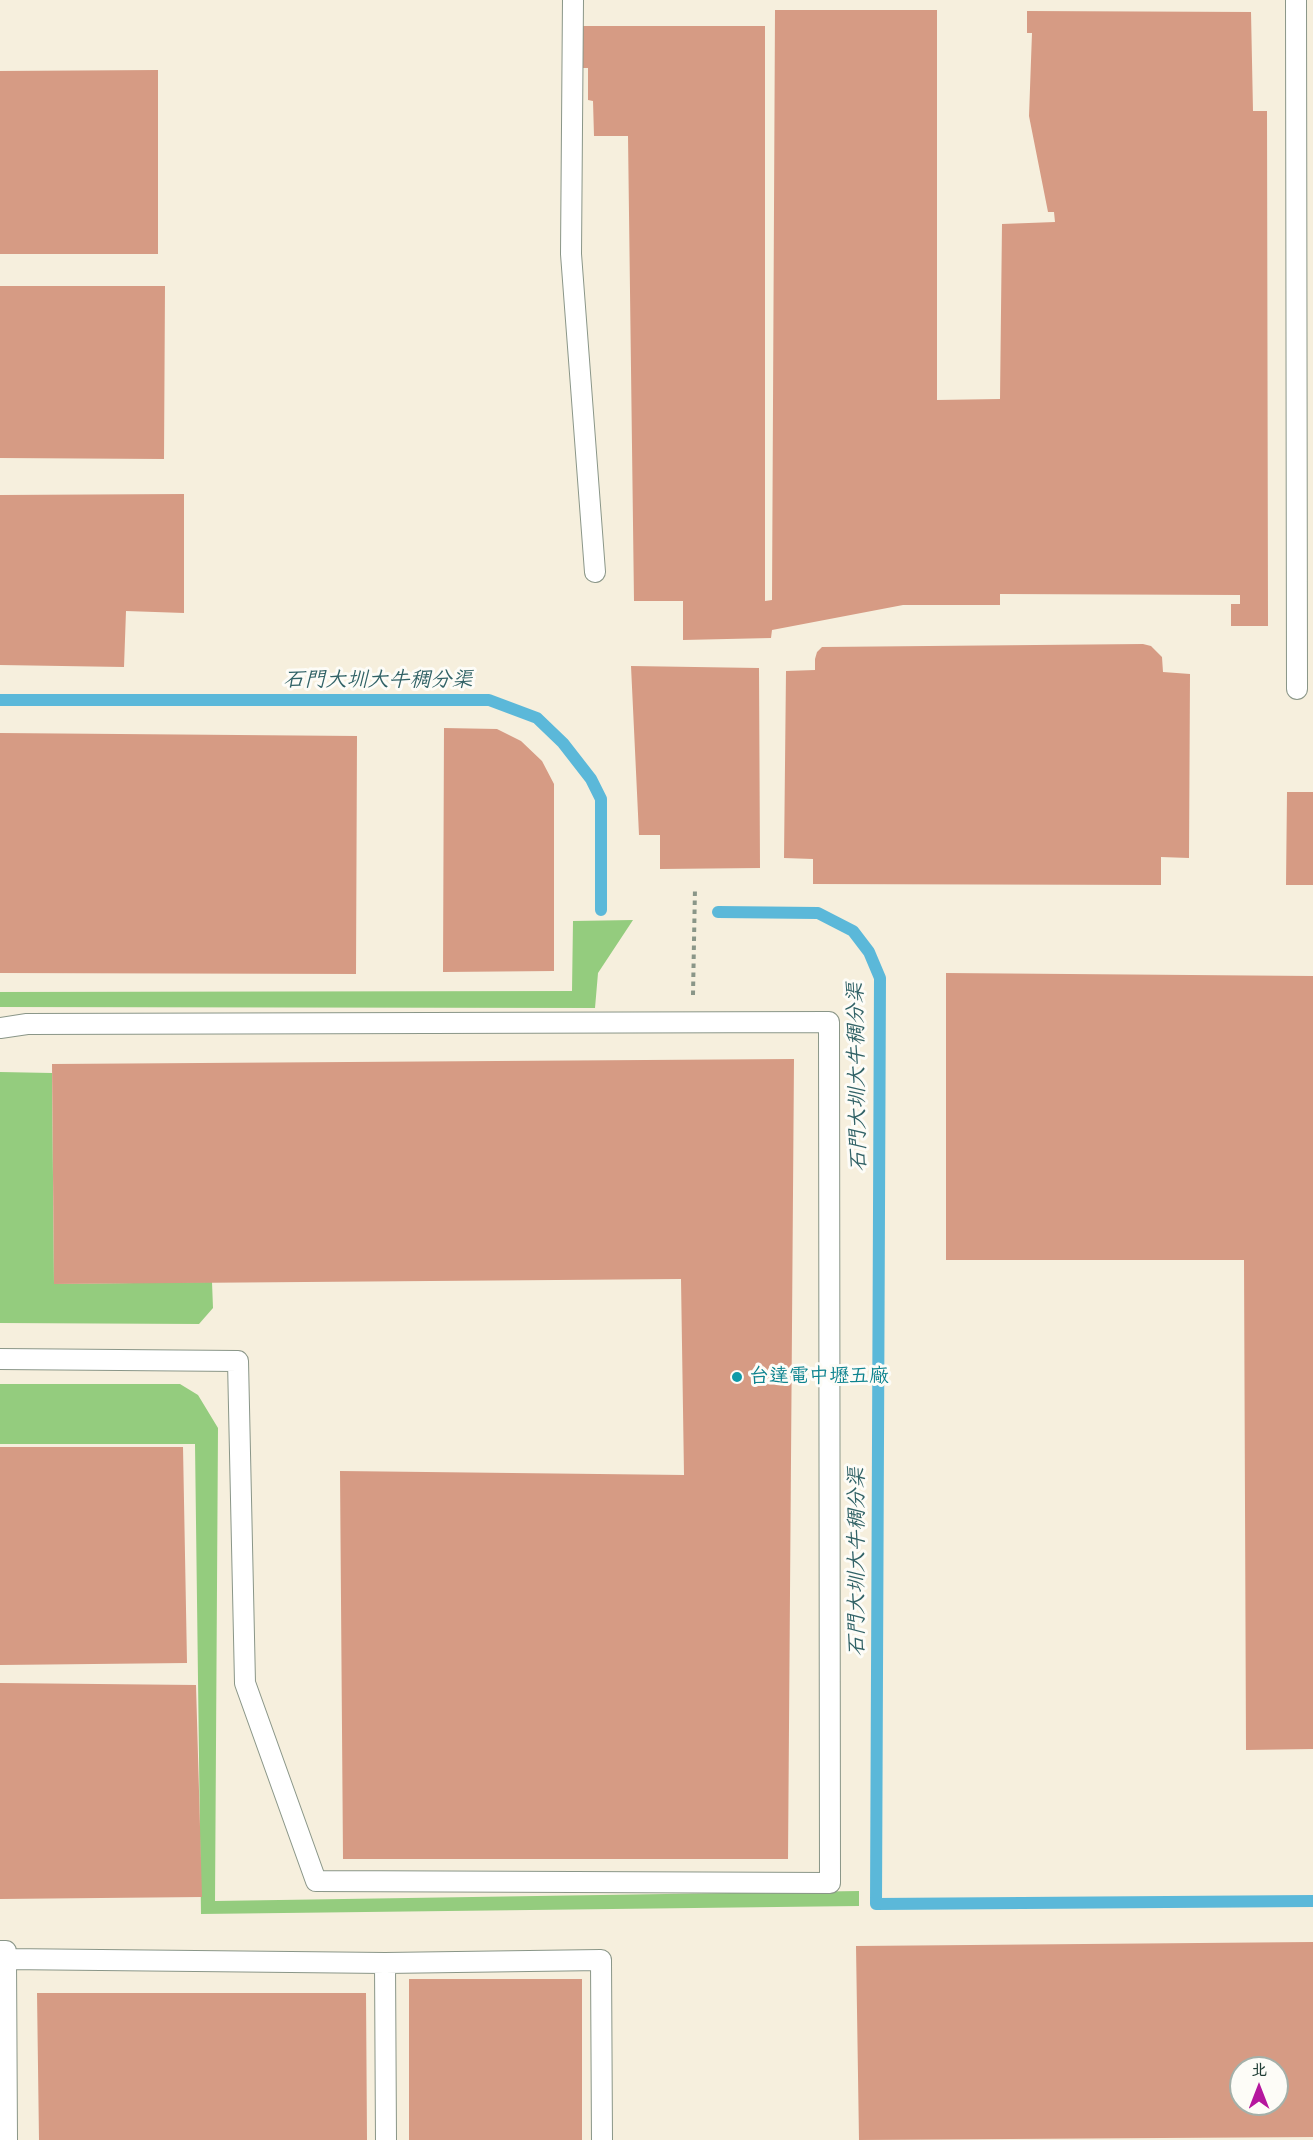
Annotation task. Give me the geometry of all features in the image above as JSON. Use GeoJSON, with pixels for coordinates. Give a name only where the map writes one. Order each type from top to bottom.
{"type":"FeatureCollection","features":[{"type":"Feature","properties":{"kind":"lane"},"geometry":{"type":"LineString","coordinates":[[573,0],[571,254],[595,572]]}},
{"type":"Feature","properties":{"kind":"lane"},"geometry":{"type":"LineString","coordinates":[[1296,0],[1297,689]]}},
{"type":"Feature","properties":{"kind":"lane"},"geometry":{"type":"LineString","coordinates":[[0,1028],[39,1023],[829,1022],[830,1882],[316,1881],[245,1683],[238,1361],[0,1359]]}},
{"type":"Feature","properties":{"kind":"lane"},"geometry":{"type":"LineString","coordinates":[[7,2140],[3,1955],[385,1963],[601,1960],[602,2140]]}},
{"type":"Feature","properties":{"kind":"lane"},"geometry":{"type":"LineString","coordinates":[[385,1963],[386,2140]]}},
{"type":"Feature","properties":{"kind":"path"},"geometry":{"type":"LineString","coordinates":[[693,1022],[695,888]]}},
{"type":"Feature","properties":{"kind":"green space"},"geometry":{"type":"Polygon","coordinates":[[[633,920],[598,973],[595,1008],[0,1007],[0,992],[572,991],[573,921],[633,920]]]}},
{"type":"Feature","properties":{"kind":"green space"},"geometry":{"type":"Polygon","coordinates":[[[0,1072],[52,1073],[54,1284],[212,1282],[213,1308],[199,1324],[0,1323],[0,1072]]]}},
{"type":"Feature","properties":{"kind":"green space"},"geometry":{"type":"Polygon","coordinates":[[[0,1384],[180,1384],[198,1395],[218,1428],[215,1901],[859,1891],[859,1906],[201,1914],[195,1444],[0,1444],[0,1384]]]}},
{"type":"Feature","properties":{"kind":"building"},"geometry":{"type":"Polygon","coordinates":[[[775,10],[937,10],[937,400],[1000,399],[1002,224],[1055,222],[1054,212],[1048,212],[1029,116],[1032,33],[1027,33],[1027,11],[1251,12],[1253,111],[1267,111],[1268,626],[1231,626],[1231,604],[1240,604],[1240,595],[1000,594],[1000,605],[903,605],[772,630],[771,638],[683,640],[683,601],[634,601],[628,136],[594,136],[593,101],[588,100],[588,68],[582,68],[582,26],[765,26],[765,601],[772,600],[775,10]]]}},
{"type":"Feature","properties":{"kind":"building"},"geometry":{"type":"Polygon","coordinates":[[[158,70],[158,254],[0,254],[0,71],[158,70]]]}},
{"type":"Feature","properties":{"kind":"building"},"geometry":{"type":"Polygon","coordinates":[[[0,286],[165,286],[164,459],[0,458],[0,286]]]}},
{"type":"Feature","properties":{"kind":"building"},"geometry":{"type":"Polygon","coordinates":[[[184,494],[184,613],[126,611],[124,667],[0,665],[0,495],[184,494]]]}},
{"type":"Feature","properties":{"kind":"building"},"geometry":{"type":"Polygon","coordinates":[[[1143,644],[1151,646],[1162,657],[1163,672],[1190,674],[1189,858],[1161,857],[1161,885],[813,884],[813,859],[784,858],[786,671],[815,670],[817,652],[822,647],[1143,644]]]}},
{"type":"Feature","properties":{"kind":"building"},"geometry":{"type":"Polygon","coordinates":[[[631,666],[759,668],[760,868],[660,869],[660,835],[639,835],[631,666]]]}},
{"type":"Feature","properties":{"kind":"building"},"geometry":{"type":"Polygon","coordinates":[[[444,728],[497,729],[521,741],[542,761],[554,784],[554,971],[443,972],[444,728]]]}},
{"type":"Feature","properties":{"kind":"building"},"geometry":{"type":"Polygon","coordinates":[[[0,733],[357,736],[356,974],[0,973],[0,733]]]}},
{"type":"Feature","properties":{"kind":"building"},"geometry":{"type":"Polygon","coordinates":[[[1287,792],[1313,792],[1313,885],[1286,885],[1287,792]]]}},
{"type":"Feature","properties":{"kind":"building"},"geometry":{"type":"Polygon","coordinates":[[[946,973],[1313,976],[1313,1749],[1246,1750],[1244,1260],[946,1260],[946,973]]]}},
{"type":"Feature","properties":{"kind":"building","name":"台達電中壢五廠"},"geometry":{"type":"Polygon","coordinates":[[[794,1059],[788,1859],[343,1859],[340,1471],[684,1475],[681,1279],[54,1284],[52,1064],[794,1059]]]}},
{"type":"Feature","properties":{"kind":"building"},"geometry":{"type":"Polygon","coordinates":[[[0,1447],[183,1447],[187,1663],[0,1665],[0,1447]]]}},
{"type":"Feature","properties":{"kind":"building"},"geometry":{"type":"Polygon","coordinates":[[[0,1683],[196,1685],[202,1897],[0,1899],[0,1683]]]}},
{"type":"Feature","properties":{"kind":"building"},"geometry":{"type":"Polygon","coordinates":[[[1313,1942],[1313,2137],[859,2140],[856,1946],[1313,1942]]]}},
{"type":"Feature","properties":{"kind":"building"},"geometry":{"type":"Polygon","coordinates":[[[409,1979],[582,1979],[582,2140],[409,2140],[409,1979]]]}},
{"type":"Feature","properties":{"kind":"building"},"geometry":{"type":"Polygon","coordinates":[[[37,1993],[366,1993],[367,2140],[39,2140],[37,1993]]]}},
{"type":"Feature","properties":{"kind":"waterway","name":"石門大圳大牛稠分渠"},"geometry":{"type":"LineString","coordinates":[[0,700],[489,700],[537,718],[563,743],[591,779],[601,799],[601,910]]}},
{"type":"Feature","properties":{"kind":"waterway","name":"石門大圳大牛稠分渠"},"geometry":{"type":"LineString","coordinates":[[718,912],[818,913],[853,931],[869,952],[880,978],[876,1904],[1313,1901]]}},
{"type":"Feature","properties":{"kind":"place","name":"台達電中壢五廠"},"geometry":{"type":"Point","coordinates":[737,1377]}}]}
